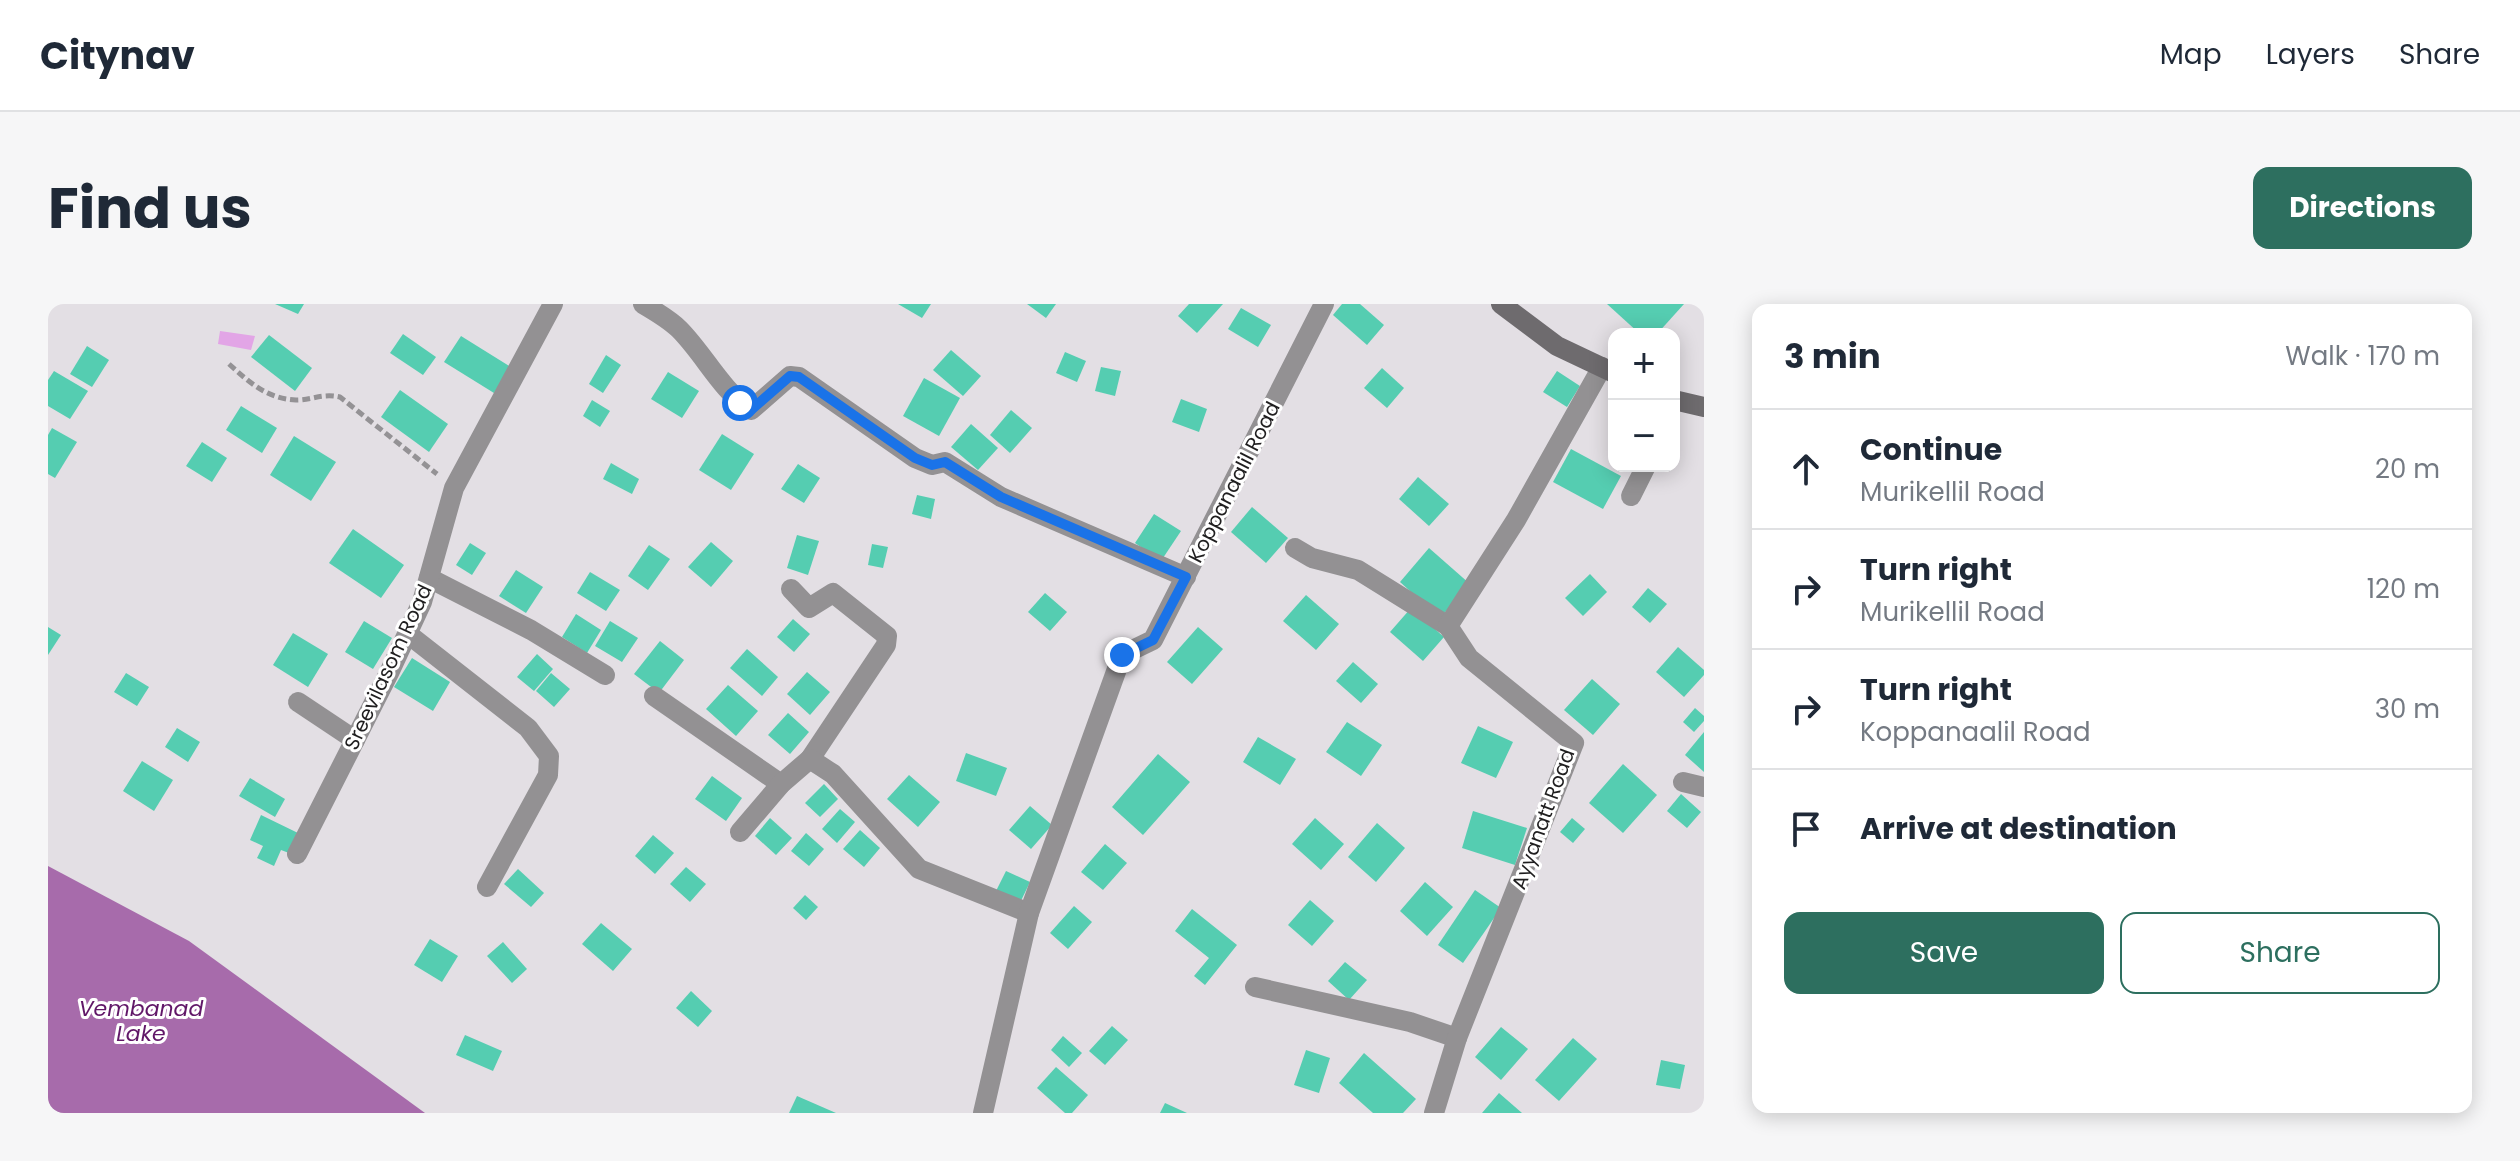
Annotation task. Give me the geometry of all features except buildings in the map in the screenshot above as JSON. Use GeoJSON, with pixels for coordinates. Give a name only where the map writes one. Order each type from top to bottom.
{"type":"FeatureCollection","features":[{"type":"Feature","properties":{"kind":"main road"},"geometry":{"type":"LineString","coordinates":[[1501,304],[1557,346],[1608,370]]}},
{"type":"Feature","properties":{"kind":"main road"},"geometry":{"type":"LineString","coordinates":[[1680,405],[1704,407]]}},
{"type":"Feature","properties":{"kind":"street","name":"Sreevilasom Road"},"geometry":{"type":"LineString","coordinates":[[297,854],[422,602],[454,488],[553,304]]}},
{"type":"Feature","properties":{"kind":"street"},"geometry":{"type":"LineString","coordinates":[[643,304],[679,329],[712,372],[740,403],[751,410],[790,376],[799,377],[915,458],[932,465],[945,462],[1001,497],[1186,577]]}},
{"type":"Feature","properties":{"kind":"street","name":"Koppanaalil Road"},"geometry":{"type":"LineString","coordinates":[[983,1113],[1029,913],[1122,655],[1153,640],[1324,304]]}},
{"type":"Feature","properties":{"kind":"street"},"geometry":{"type":"LineString","coordinates":[[1295,548],[1312,558],[1358,570],[1448,626],[1608,370]]}},
{"type":"Feature","properties":{"kind":"street"},"geometry":{"type":"LineString","coordinates":[[1631,496],[1643,472]]}},
{"type":"Feature","properties":{"kind":"street"},"geometry":{"type":"LineString","coordinates":[[429,578],[531,630],[605,675]]}},
{"type":"Feature","properties":{"kind":"street"},"geometry":{"type":"LineString","coordinates":[[740,832],[781,784],[810,759],[886,645],[887,636],[833,593],[809,608],[791,589]]}},
{"type":"Feature","properties":{"kind":"street","name":"Ayyanatt Road"},"geometry":{"type":"LineString","coordinates":[[1434,1113],[1457,1038],[1574,743],[1469,658],[1448,626]]}},
{"type":"Feature","properties":{"kind":"street"},"geometry":{"type":"LineString","coordinates":[[408,634],[528,728],[549,756],[548,775],[487,887]]}},
{"type":"Feature","properties":{"kind":"street"},"geometry":{"type":"LineString","coordinates":[[654,696],[781,784]]}},
{"type":"Feature","properties":{"kind":"street"},"geometry":{"type":"LineString","coordinates":[[298,702],[355,740]]}},
{"type":"Feature","properties":{"kind":"street"},"geometry":{"type":"LineString","coordinates":[[810,759],[833,774],[919,869],[1029,913]]}},
{"type":"Feature","properties":{"kind":"street"},"geometry":{"type":"LineString","coordinates":[[1683,782],[1704,787]]}},
{"type":"Feature","properties":{"kind":"street"},"geometry":{"type":"LineString","coordinates":[[1255,987],[1410,1022],[1457,1038]]}},
{"type":"Feature","properties":{"kind":"path"},"geometry":{"type":"LineString","coordinates":[[229,364],[262,392],[296,400],[326,394],[340,397],[454,488]]}},
{"type":"Feature","properties":{"kind":"shaded area"},"geometry":{"type":"Polygon","coordinates":[[[220,331],[255,336],[251,350],[218,344],[220,331]]]}},
{"type":"Feature","properties":{"kind":"water","name":"Vembanad Lake"},"geometry":{"type":"Polygon","coordinates":[[[48,866],[189,941],[425,1113],[48,1113],[48,866]]]}},
{"type":"Feature","properties":{"kind":"route"},"geometry":{"type":"LineString","coordinates":[[740,403],[751,410],[790,376],[799,377],[915,458],[932,465],[945,462],[1001,497],[1186,577],[1153,640],[1122,655]]}}]}
